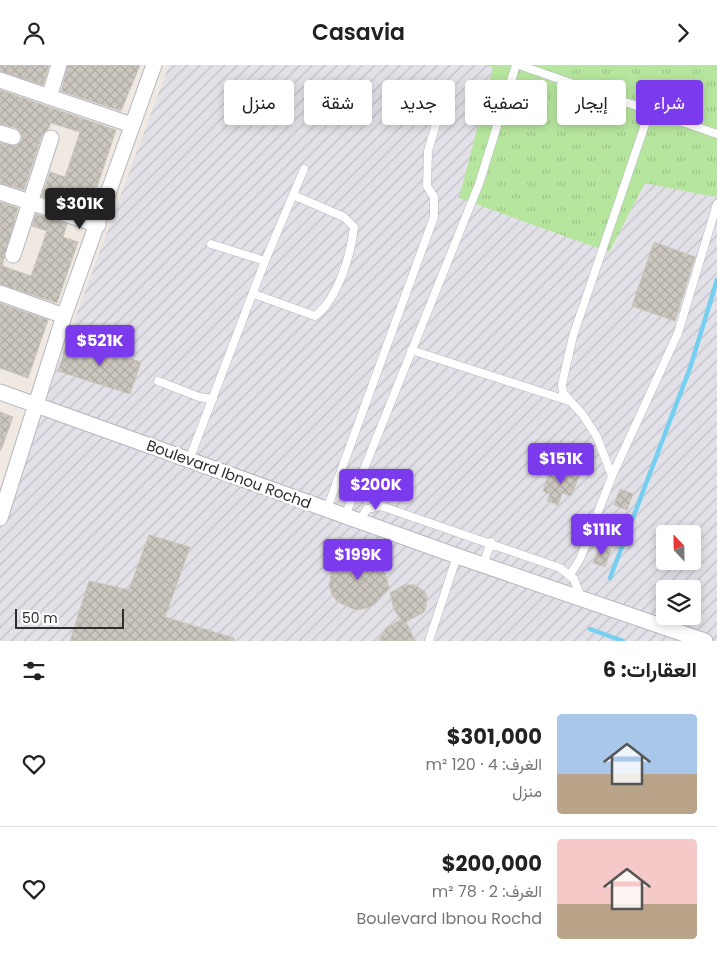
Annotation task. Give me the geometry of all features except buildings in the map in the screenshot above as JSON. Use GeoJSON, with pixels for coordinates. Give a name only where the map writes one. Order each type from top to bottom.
{"type":"FeatureCollection","features":[{"type":"Feature","properties":{"kind":"street"},"geometry":{"type":"LineString","coordinates":[[49,97],[59,65]]}},
{"type":"Feature","properties":{"kind":"street"},"geometry":{"type":"LineString","coordinates":[[0,518],[64,316],[154,65]]}},
{"type":"Feature","properties":{"kind":"street"},"geometry":{"type":"LineString","coordinates":[[0,80],[132,125]]}},
{"type":"Feature","properties":{"kind":"street"},"geometry":{"type":"LineString","coordinates":[[13,255],[51,138]]}},
{"type":"Feature","properties":{"kind":"street"},"geometry":{"type":"LineString","coordinates":[[0,192],[98,225]]}},
{"type":"Feature","properties":{"kind":"street"},"geometry":{"type":"LineString","coordinates":[[0,293],[64,316]]}},
{"type":"Feature","properties":{"kind":"street","name":"Boulevard Ibnou Rochd"},"geometry":{"type":"LineString","coordinates":[[0,392],[457,556],[705,641]]}},
{"type":"Feature","properties":{"kind":"lane"},"geometry":{"type":"LineString","coordinates":[[352,518],[411,350],[478,184],[518,65],[636,105]]}},
{"type":"Feature","properties":{"kind":"lane"},"geometry":{"type":"LineString","coordinates":[[327,509],[434,217],[434,197],[427,186],[428,151],[436,125]]}},
{"type":"Feature","properties":{"kind":"lane"},"geometry":{"type":"LineString","coordinates":[[612,476],[598,437],[563,393],[562,383],[573,336],[645,125]]}},
{"type":"Feature","properties":{"kind":"lane"},"geometry":{"type":"LineString","coordinates":[[692,125],[717,134]]}},
{"type":"Feature","properties":{"kind":"lane"},"geometry":{"type":"LineString","coordinates":[[189,460],[265,261],[304,169]]}},
{"type":"Feature","properties":{"kind":"lane"},"geometry":{"type":"LineString","coordinates":[[254,294],[316,316],[324,309],[334,295],[352,242],[354,227],[344,217],[293,195]]}},
{"type":"Feature","properties":{"kind":"lane"},"geometry":{"type":"LineString","coordinates":[[570,575],[580,559],[612,476],[678,333],[717,204]]}},
{"type":"Feature","properties":{"kind":"lane"},"geometry":{"type":"LineString","coordinates":[[211,244],[265,261]]}},
{"type":"Feature","properties":{"kind":"lane"},"geometry":{"type":"LineString","coordinates":[[411,350],[569,401]]}},
{"type":"Feature","properties":{"kind":"lane"},"geometry":{"type":"LineString","coordinates":[[158,381],[199,397],[213,399]]}},
{"type":"Feature","properties":{"kind":"lane"},"geometry":{"type":"LineString","coordinates":[[352,518],[367,509],[381,506],[560,567],[570,575],[577,585],[580,598]]}},
{"type":"Feature","properties":{"kind":"lane"},"geometry":{"type":"LineString","coordinates":[[483,565],[491,543]]}},
{"type":"Feature","properties":{"kind":"lane"},"geometry":{"type":"LineString","coordinates":[[429,641],[457,556]]}},
{"type":"Feature","properties":{"kind":"shaded area"},"geometry":{"type":"Polygon","coordinates":[[[169,65],[717,65],[717,641],[0,641],[0,521],[169,65]]]}},
{"type":"Feature","properties":{"kind":"green space"},"geometry":{"type":"Polygon","coordinates":[[[486,65],[717,65],[717,195],[715,197],[645,183],[609,252],[459,198],[478,125],[547,125],[547,80],[490,80],[493,68],[486,65]]]}},
{"type":"Feature","properties":{"kind":"waterway"},"geometry":{"type":"LineString","coordinates":[[610,578],[690,368],[717,280]]}},
{"type":"Feature","properties":{"kind":"waterway"},"geometry":{"type":"LineString","coordinates":[[590,629],[623,641]]}}]}
